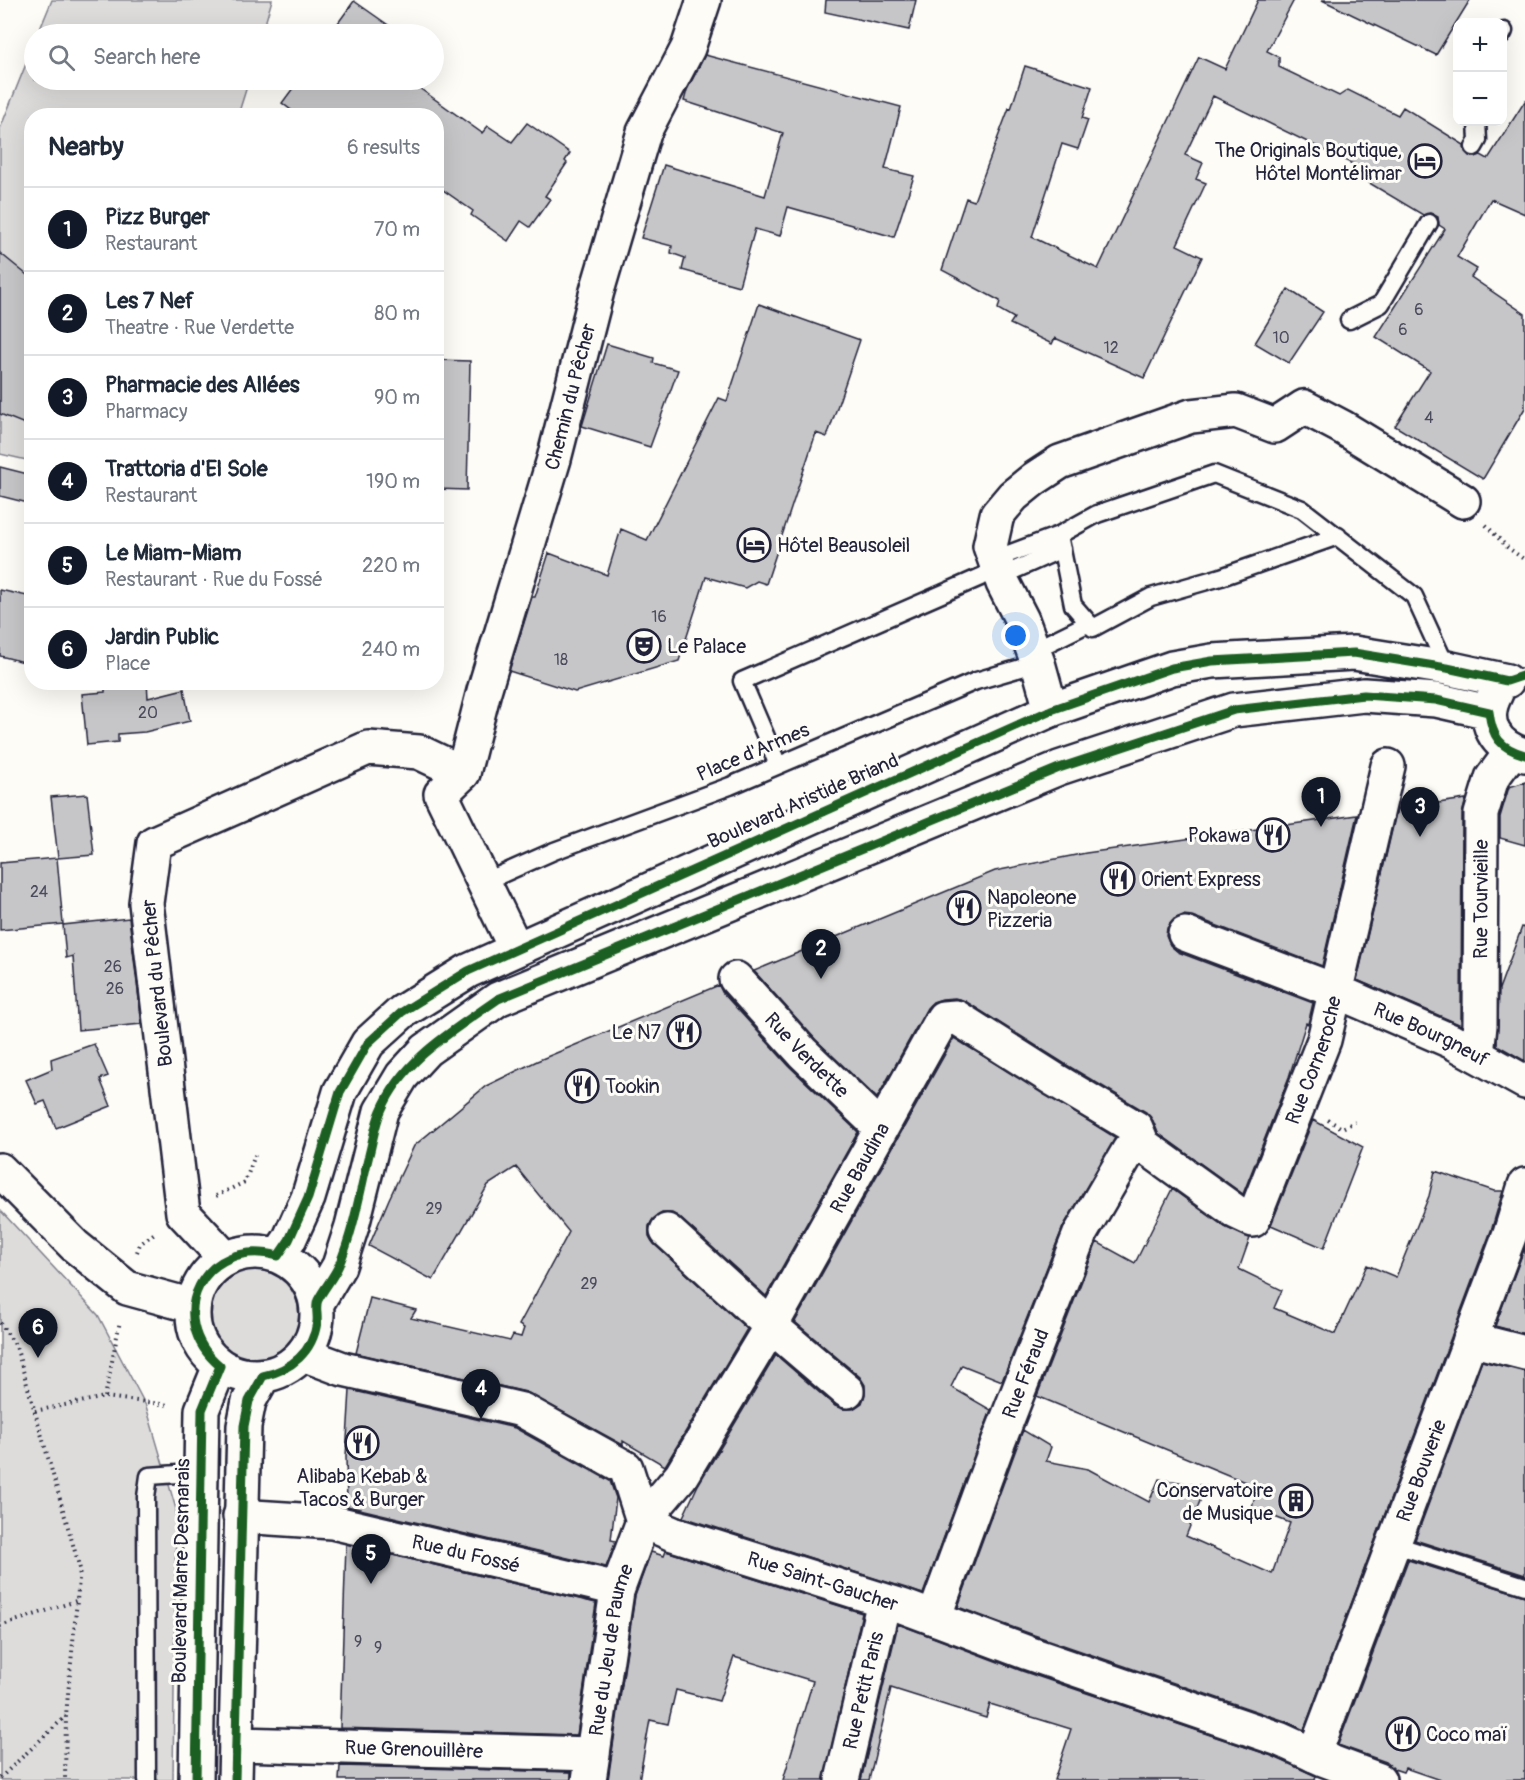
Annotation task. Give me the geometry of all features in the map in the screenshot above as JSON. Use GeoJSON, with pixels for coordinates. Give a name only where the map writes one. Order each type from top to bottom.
{"type":"FeatureCollection","features":[{"type":"Feature","properties":{"kind":"street","name":"Chemin du Pêcher"},"geometry":{"type":"LineString","coordinates":[[452,784],[484,691],[554,459],[597,291],[644,132],[688,48],[704,0]]}},
{"type":"Feature","properties":{"kind":"street"},"geometry":{"type":"LineString","coordinates":[[1051,710],[1036,657],[990,546],[997,515],[1013,496],[1060,462],[1191,416],[1236,411],[1275,426],[1304,407],[1342,427],[1463,501]]}},
{"type":"Feature","properties":{"kind":"street","name":"Boulevard Aristide Briand"},"geometry":{"type":"LineString","coordinates":[[278,1256],[289,1240],[308,1198],[340,1092],[368,1044],[402,1012],[468,971],[1051,710],[1172,668],[1212,662],[1354,654],[1516,678]]}},
{"type":"Feature","properties":{"kind":"street"},"geometry":{"type":"LineString","coordinates":[[1516,678],[1498,689],[1489,712],[1491,728],[1499,742],[1519,753]]}},
{"type":"Feature","properties":{"kind":"street"},"geometry":{"type":"LineString","coordinates":[[317,1303],[339,1266],[352,1226],[381,1111],[397,1084],[426,1050],[498,999],[1059,768],[1234,710],[1364,695],[1436,700],[1489,712]]}},
{"type":"Feature","properties":{"kind":"street","name":"Boulevard du Pêcher"},"geometry":{"type":"LineString","coordinates":[[226,1259],[183,1213],[146,903],[154,843],[368,748],[419,752],[452,784]]}},
{"type":"Feature","properties":{"kind":"street","name":"Rue Tourvieille"},"geometry":{"type":"LineString","coordinates":[[1477,1055],[1480,1025],[1481,814],[1492,778],[1519,753]]}},
{"type":"Feature","properties":{"kind":"street","name":"Rue Corneroche"},"geometry":{"type":"LineString","coordinates":[[1143,1145],[1236,1212],[1253,1220],[1324,1040],[1388,766]]}},
{"type":"Feature","properties":{"kind":"street"},"geometry":{"type":"LineString","coordinates":[[452,784],[484,882],[516,949]]}},
{"type":"Feature","properties":{"kind":"street","name":"Rue Bourgneuf"},"geometry":{"type":"LineString","coordinates":[[1185,934],[1336,991],[1451,1041],[1525,1082]]}},
{"type":"Feature","properties":{"kind":"street","name":"Rue Verdette"},"geometry":{"type":"LineString","coordinates":[[736,979],[803,1053],[881,1128]]}},
{"type":"Feature","properties":{"kind":"street","name":"Rue Baudina"},"geometry":{"type":"LineString","coordinates":[[643,1521],[681,1476],[771,1326],[943,1018],[956,1017],[1136,1128],[1143,1145]]}},
{"type":"Feature","properties":{"kind":"street","name":"Rue Féraud"},"geometry":{"type":"LineString","coordinates":[[934,1618],[998,1443],[1080,1234],[1129,1150],[1143,1145]]}},
{"type":"Feature","properties":{"kind":"street"},"geometry":{"type":"LineString","coordinates":[[0,1170],[75,1246],[127,1288],[193,1306]]}},
{"type":"Feature","properties":{"kind":"street","name":"Rue Bouverie"},"geometry":{"type":"LineString","coordinates":[[1314,1755],[1510,1234],[1525,1185]]}},
{"type":"Feature","properties":{"kind":"street"},"geometry":{"type":"LineString","coordinates":[[667,1231],[771,1326],[847,1391]]}},
{"type":"Feature","properties":{"kind":"street"},"geometry":{"type":"LineString","coordinates":[[251,1252],[265,1252],[292,1263],[312,1287],[317,1303],[316,1330],[303,1354],[285,1369],[263,1376],[241,1375],[220,1366],[201,1347],[194,1327],[193,1306],[196,1291],[204,1278],[213,1267],[226,1259],[251,1252]]}},
{"type":"Feature","properties":{"kind":"street"},"geometry":{"type":"LineString","coordinates":[[1470,1339],[1525,1353]]}},
{"type":"Feature","properties":{"kind":"street"},"geometry":{"type":"LineString","coordinates":[[303,1354],[343,1369],[522,1410],[626,1468],[643,1521]]}},
{"type":"Feature","properties":{"kind":"street","name":"Boulevard Marre Desmarais"},"geometry":{"type":"LineString","coordinates":[[196,1780],[202,1410],[220,1366]]}},
{"type":"Feature","properties":{"kind":"street"},"geometry":{"type":"LineString","coordinates":[[235,1780],[244,1426],[249,1401],[263,1376]]}},
{"type":"Feature","properties":{"kind":"street","name":"Rue du Fossé"},"geometry":{"type":"LineString","coordinates":[[240,1516],[332,1522],[605,1586],[617,1591]]}},
{"type":"Feature","properties":{"kind":"street","name":"Rue Saint-Gaucher"},"geometry":{"type":"LineString","coordinates":[[643,1521],[673,1534],[934,1618],[1028,1653],[1279,1739],[1379,1780]]}},
{"type":"Feature","properties":{"kind":"street","name":"Rue du Jeu de Paume"},"geometry":{"type":"LineString","coordinates":[[591,1767],[617,1591],[643,1521]]}},
{"type":"Feature","properties":{"kind":"street","name":"Rue Petit Paris"},"geometry":{"type":"LineString","coordinates":[[842,1780],[884,1601]]}},
{"type":"Feature","properties":{"kind":"street","name":"Rue Grenouillère"},"geometry":{"type":"LineString","coordinates":[[236,1744],[591,1767]]}},
{"type":"Feature","properties":{"kind":"lane"},"geometry":{"type":"LineString","coordinates":[[1474,147],[1478,140],[1477,126]]}},
{"type":"Feature","properties":{"kind":"lane"},"geometry":{"type":"LineString","coordinates":[[1349,320],[1382,304],[1429,223]]}},
{"type":"Feature","properties":{"kind":"lane"},"geometry":{"type":"LineString","coordinates":[[778,765],[742,681],[1061,542],[1097,514],[1214,474],[1302,509],[1414,596],[1447,668]]}},
{"type":"Feature","properties":{"kind":"lane","name":"Place d'Armes"},"geometry":{"type":"LineString","coordinates":[[484,882],[554,851],[730,786],[1036,657],[1089,623],[1093,628],[1151,597],[1221,577],[1338,536]]}},
{"type":"Feature","properties":{"kind":"lane"},"geometry":{"type":"LineString","coordinates":[[1061,542],[1073,605],[1089,623]]}},
{"type":"Feature","properties":{"kind":"lane"},"geometry":{"type":"LineString","coordinates":[[147,1780],[146,1497],[149,1476],[178,1474],[201,1476]]}},
{"type":"Feature","properties":{"kind":"lane"},"geometry":{"type":"LineString","coordinates":[[1393,1544],[1525,1586]]}},
{"type":"Feature","properties":{"kind":"path"},"geometry":{"type":"LineString","coordinates":[[1463,501],[1508,547],[1525,560]]}},
{"type":"Feature","properties":{"kind":"path"},"geometry":{"type":"LineString","coordinates":[[105,1396],[127,1288]]}},
{"type":"Feature","properties":{"kind":"path"},"geometry":{"type":"LineString","coordinates":[[0,1323],[16,1347],[80,1569],[66,1715],[65,1780]]}},
{"type":"Feature","properties":{"kind":"path"},"geometry":{"type":"LineString","coordinates":[[35,1411],[105,1396],[202,1410]]}},
{"type":"Feature","properties":{"kind":"path"},"geometry":{"type":"LineString","coordinates":[[0,1626],[77,1601]]}},
{"type":"Feature","properties":{"kind":"path"},"geometry":{"type":"LineString","coordinates":[[0,1778],[66,1715]]}},
{"type":"Feature","properties":{"kind":"shaded area"},"geometry":{"type":"Polygon","coordinates":[[[52,0],[272,0],[265,24],[42,24],[52,0]]]}},
{"type":"Feature","properties":{"kind":"shaded area"},"geometry":{"type":"Polygon","coordinates":[[[24,69],[24,90],[246,90],[240,108],[24,108],[24,459],[0,454],[0,129],[24,69]]]}},
{"type":"Feature","properties":{"kind":"shaded area"},"geometry":{"type":"Polygon","coordinates":[[[0,1210],[98,1315],[146,1406],[176,1509],[173,1780],[0,1780],[0,1210]]]}},
{"type":"Feature","properties":{"kind":"shaded area"},"geometry":{"type":"Polygon","coordinates":[[[254,1270],[271,1274],[286,1283],[295,1298],[299,1315],[295,1332],[286,1347],[271,1356],[254,1360],[237,1356],[222,1347],[213,1332],[209,1315],[213,1298],[222,1283],[237,1274],[254,1270]]]}},
{"type":"Feature","properties":{"kind":"building"},"geometry":{"type":"Polygon","coordinates":[[[826,0],[916,0],[909,30],[825,12],[826,0]]]}},
{"type":"Feature","properties":{"kind":"building"},"geometry":{"type":"Polygon","coordinates":[[[1258,0],[1294,0],[1267,51],[1279,57],[1279,67],[1339,96],[1348,90],[1398,115],[1403,107],[1464,145],[1465,152],[1469,156],[1481,155],[1488,159],[1525,101],[1525,214],[1491,199],[1457,257],[1477,269],[1471,277],[1525,314],[1525,408],[1483,479],[1395,426],[1430,371],[1376,337],[1445,229],[1439,225],[1438,217],[1430,213],[1423,215],[1366,181],[1365,170],[1213,96],[1185,155],[1203,163],[1196,179],[1206,183],[1177,245],[1202,257],[1144,378],[1055,338],[1052,344],[1010,324],[1014,318],[998,309],[1000,301],[942,270],[966,198],[974,201],[1009,108],[1011,109],[1025,66],[1092,87],[1082,118],[1088,120],[1078,149],[1062,144],[1032,237],[1098,269],[1199,57],[1225,69],[1258,0]]]}},
{"type":"Feature","properties":{"kind":"building"},"geometry":{"type":"Polygon","coordinates":[[[1322,0],[1470,0],[1459,18],[1453,18],[1453,28],[1436,55],[1322,0]]]}},
{"type":"Feature","properties":{"kind":"building"},"geometry":{"type":"Polygon","coordinates":[[[354,1],[387,24],[337,24],[354,1]]]}},
{"type":"Feature","properties":{"kind":"building"},"geometry":{"type":"Polygon","coordinates":[[[705,55],[901,107],[885,169],[914,176],[894,237],[788,207],[780,236],[755,229],[739,286],[682,270],[685,258],[671,253],[672,246],[641,238],[664,165],[765,196],[783,133],[684,101],[687,90],[705,55]]]}},
{"type":"Feature","properties":{"kind":"building"},"geometry":{"type":"Polygon","coordinates":[[[292,90],[422,90],[482,133],[488,126],[512,142],[527,123],[570,153],[565,161],[567,163],[545,196],[550,199],[530,227],[521,221],[508,241],[471,215],[473,211],[444,191],[444,108],[289,108],[282,103],[292,90]]]}},
{"type":"Feature","properties":{"kind":"building"},"geometry":{"type":"Polygon","coordinates":[[[0,253],[24,272],[24,424],[0,414],[0,253]]]}},
{"type":"Feature","properties":{"kind":"building"},"geometry":{"type":"Polygon","coordinates":[[[1288,289],[1323,312],[1289,363],[1255,343],[1288,289]]]}},
{"type":"Feature","properties":{"kind":"building"},"geometry":{"type":"Polygon","coordinates":[[[759,304],[860,340],[827,437],[816,433],[766,584],[757,581],[745,588],[706,577],[679,661],[575,692],[509,671],[532,597],[535,597],[549,553],[607,575],[621,529],[647,540],[719,398],[727,401],[759,304]]]}},
{"type":"Feature","properties":{"kind":"building"},"geometry":{"type":"Polygon","coordinates":[[[607,344],[654,358],[653,363],[678,370],[650,447],[582,426],[607,344]]]}},
{"type":"Feature","properties":{"kind":"building"},"geometry":{"type":"Polygon","coordinates":[[[444,360],[470,361],[467,490],[444,489],[444,360]]]}},
{"type":"Feature","properties":{"kind":"building"},"geometry":{"type":"Polygon","coordinates":[[[0,467],[24,473],[24,502],[0,496],[0,467]]]}},
{"type":"Feature","properties":{"kind":"building"},"geometry":{"type":"Polygon","coordinates":[[[0,590],[24,595],[24,662],[0,656],[0,590]]]}},
{"type":"Feature","properties":{"kind":"building"},"geometry":{"type":"Polygon","coordinates":[[[105,690],[148,690],[148,698],[184,690],[190,721],[145,732],[118,734],[118,742],[87,745],[82,694],[105,692],[105,690]]]}},
{"type":"Feature","properties":{"kind":"building"},"geometry":{"type":"Polygon","coordinates":[[[1525,782],[1525,845],[1500,838],[1500,817],[1509,787],[1525,782]]]}},
{"type":"Feature","properties":{"kind":"building"},"geometry":{"type":"Polygon","coordinates":[[[87,794],[94,855],[58,858],[51,797],[87,794]]]}},
{"type":"Feature","properties":{"kind":"building"},"geometry":{"type":"Polygon","coordinates":[[[1466,799],[1462,814],[1461,1025],[1357,980],[1397,809],[1466,799]]]}},
{"type":"Feature","properties":{"kind":"building"},"geometry":{"type":"Polygon","coordinates":[[[1357,815],[1322,966],[1192,916],[1183,915],[1174,919],[1167,928],[1166,936],[1170,945],[1178,952],[1313,1003],[1289,1077],[1243,1194],[1158,1133],[1146,1112],[965,1001],[955,998],[933,1002],[927,1008],[877,1098],[816,1040],[754,971],[995,871],[1086,853],[1357,815]]]}},
{"type":"Feature","properties":{"kind":"building"},"geometry":{"type":"Polygon","coordinates":[[[57,858],[63,924],[0,930],[0,863],[57,858]]]}},
{"type":"Feature","properties":{"kind":"building"},"geometry":{"type":"Polygon","coordinates":[[[129,918],[142,1024],[78,1030],[73,956],[66,958],[63,925],[129,918]]]}},
{"type":"Feature","properties":{"kind":"building"},"geometry":{"type":"Polygon","coordinates":[[[1522,927],[1525,928],[1525,1061],[1497,1045],[1499,989],[1522,927]]]}},
{"type":"Feature","properties":{"kind":"building"},"geometry":{"type":"Polygon","coordinates":[[[719,985],[722,992],[789,1066],[858,1132],[766,1296],[679,1217],[672,1213],[662,1213],[653,1219],[649,1226],[649,1236],[654,1244],[747,1329],[665,1466],[623,1441],[623,1445],[526,1392],[356,1353],[370,1298],[416,1310],[411,1318],[510,1341],[513,1335],[521,1337],[524,1328],[519,1325],[569,1232],[516,1167],[488,1185],[433,1280],[369,1246],[414,1146],[486,1086],[537,1061],[719,985]]]}},
{"type":"Feature","properties":{"kind":"building"},"geometry":{"type":"Polygon","coordinates":[[[954,1038],[1116,1138],[1063,1227],[1002,1381],[962,1365],[951,1387],[991,1410],[923,1594],[683,1517],[698,1485],[776,1355],[835,1406],[853,1409],[862,1403],[865,1385],[860,1377],[795,1322],[954,1038]]]}},
{"type":"Feature","properties":{"kind":"building"},"geometry":{"type":"Polygon","coordinates":[[[94,1044],[108,1076],[100,1079],[111,1106],[56,1128],[45,1101],[37,1104],[26,1080],[52,1069],[51,1059],[94,1044]]]}},
{"type":"Feature","properties":{"kind":"building"},"geometry":{"type":"Polygon","coordinates":[[[1313,1120],[1363,1147],[1324,1248],[1271,1225],[1313,1120]]]}},
{"type":"Feature","properties":{"kind":"building"},"geometry":{"type":"Polygon","coordinates":[[[1435,1171],[1494,1191],[1503,1191],[1492,1228],[1304,1730],[1285,1721],[958,1607],[1023,1430],[1051,1447],[1046,1461],[1088,1469],[1149,1502],[1159,1479],[1206,1486],[1186,1536],[1272,1574],[1290,1523],[1252,1508],[1257,1487],[1037,1396],[1097,1242],[1135,1263],[1172,1189],[1225,1227],[1250,1238],[1239,1269],[1282,1290],[1274,1308],[1335,1334],[1367,1265],[1396,1277],[1429,1196],[1435,1171]]]}},
{"type":"Feature","properties":{"kind":"building"},"geometry":{"type":"Polygon","coordinates":[[[1525,1247],[1525,1334],[1495,1326],[1525,1247]]]}},
{"type":"Feature","properties":{"kind":"building"},"geometry":{"type":"Polygon","coordinates":[[[1482,1361],[1525,1371],[1525,1575],[1415,1540],[1482,1361]]]}},
{"type":"Feature","properties":{"kind":"building"},"geometry":{"type":"Polygon","coordinates":[[[350,1390],[515,1428],[610,1481],[616,1498],[611,1540],[616,1541],[606,1567],[347,1506],[346,1456],[350,1390]]]}},
{"type":"Feature","properties":{"kind":"building"},"geometry":{"type":"Polygon","coordinates":[[[346,1544],[596,1603],[577,1735],[340,1728],[346,1544]]]}},
{"type":"Feature","properties":{"kind":"building"},"geometry":{"type":"Polygon","coordinates":[[[666,1551],[862,1613],[824,1780],[783,1780],[813,1681],[734,1657],[719,1701],[676,1690],[668,1724],[650,1720],[639,1780],[608,1780],[635,1596],[651,1552],[664,1556],[666,1551]]]}},
{"type":"Feature","properties":{"kind":"building"},"geometry":{"type":"Polygon","coordinates":[[[1408,1560],[1525,1596],[1525,1780],[1440,1780],[1405,1768],[1403,1772],[1394,1769],[1386,1762],[1338,1745],[1408,1560]]]}},
{"type":"Feature","properties":{"kind":"building"},"geometry":{"type":"Polygon","coordinates":[[[898,1624],[1022,1671],[1272,1756],[1316,1776],[1315,1780],[1054,1780],[1071,1729],[990,1704],[986,1718],[891,1688],[869,1780],[861,1780],[898,1624]]]}},
{"type":"Feature","properties":{"kind":"building"},"geometry":{"type":"Polygon","coordinates":[[[340,1766],[571,1772],[571,1780],[339,1780],[340,1766]]]}},
{"type":"Feature","properties":{"kind":"cycle path"},"geometry":{"type":"LineString","coordinates":[[196,1780],[202,1410],[220,1366],[203,1347],[194,1326],[193,1305],[200,1285],[212,1269],[230,1258],[252,1253],[278,1256],[289,1240],[308,1198],[340,1092],[368,1043],[402,1012],[468,971],[1051,710],[1172,668],[1212,661],[1354,653],[1447,668],[1507,681],[1525,675]]}},
{"type":"Feature","properties":{"kind":"cycle path"},"geometry":{"type":"LineString","coordinates":[[235,1780],[244,1426],[249,1401],[263,1376],[291,1364],[306,1351],[311,1342],[317,1322],[318,1300],[337,1269],[349,1238],[379,1116],[402,1076],[447,1034],[498,999],[1059,768],[1234,710],[1364,695],[1436,700],[1489,712],[1492,728],[1503,745],[1525,755]]}},
{"type":"Feature","properties":{"kind":"place","name":"The Originals Boutique, Hôtel Montélimar"},"geometry":{"type":"Point","coordinates":[1425,161]}},
{"type":"Feature","properties":{"kind":"place","name":"Hôtel Beausoleil"},"geometry":{"type":"Point","coordinates":[754,545]}},
{"type":"Feature","properties":{"kind":"place","name":"Le Palace"},"geometry":{"type":"Point","coordinates":[644,646]}},
{"type":"Feature","properties":{"kind":"place","name":"Pizz Burger"},"geometry":{"type":"Point","coordinates":[1321,827]}},
{"type":"Feature","properties":{"kind":"place","name":"Pokawa"},"geometry":{"type":"Point","coordinates":[1273,835]}},
{"type":"Feature","properties":{"kind":"place","name":"Pharmacie des Allées"},"geometry":{"type":"Point","coordinates":[1420,837]}},
{"type":"Feature","properties":{"kind":"place","name":"Orient Express"},"geometry":{"type":"Point","coordinates":[1118,879]}},
{"type":"Feature","properties":{"kind":"place","name":"Napoleone Pizzeria"},"geometry":{"type":"Point","coordinates":[964,908]}},
{"type":"Feature","properties":{"kind":"place","name":"Les 7 Nef"},"geometry":{"type":"Point","coordinates":[821,979]}},
{"type":"Feature","properties":{"kind":"place","name":"Le N7"},"geometry":{"type":"Point","coordinates":[684,1032]}},
{"type":"Feature","properties":{"kind":"place","name":"Tookin"},"geometry":{"type":"Point","coordinates":[582,1086]}},
{"type":"Feature","properties":{"kind":"place","name":"Jardin Public"},"geometry":{"type":"Point","coordinates":[38,1358]}},
{"type":"Feature","properties":{"kind":"place","name":"Trattoria d'El Sole"},"geometry":{"type":"Point","coordinates":[481,1419]}},
{"type":"Feature","properties":{"kind":"place","name":"Alibaba Kebab & Tacos & Burger"},"geometry":{"type":"Point","coordinates":[362,1443]}},
{"type":"Feature","properties":{"kind":"place","name":"Conservatoire de Musique"},"geometry":{"type":"Point","coordinates":[1296,1501]}},
{"type":"Feature","properties":{"kind":"place","name":"Le Miam-Miam"},"geometry":{"type":"Point","coordinates":[371,1584]}},
{"type":"Feature","properties":{"kind":"place","name":"Coco maï"},"geometry":{"type":"Point","coordinates":[1403,1734]}}]}
